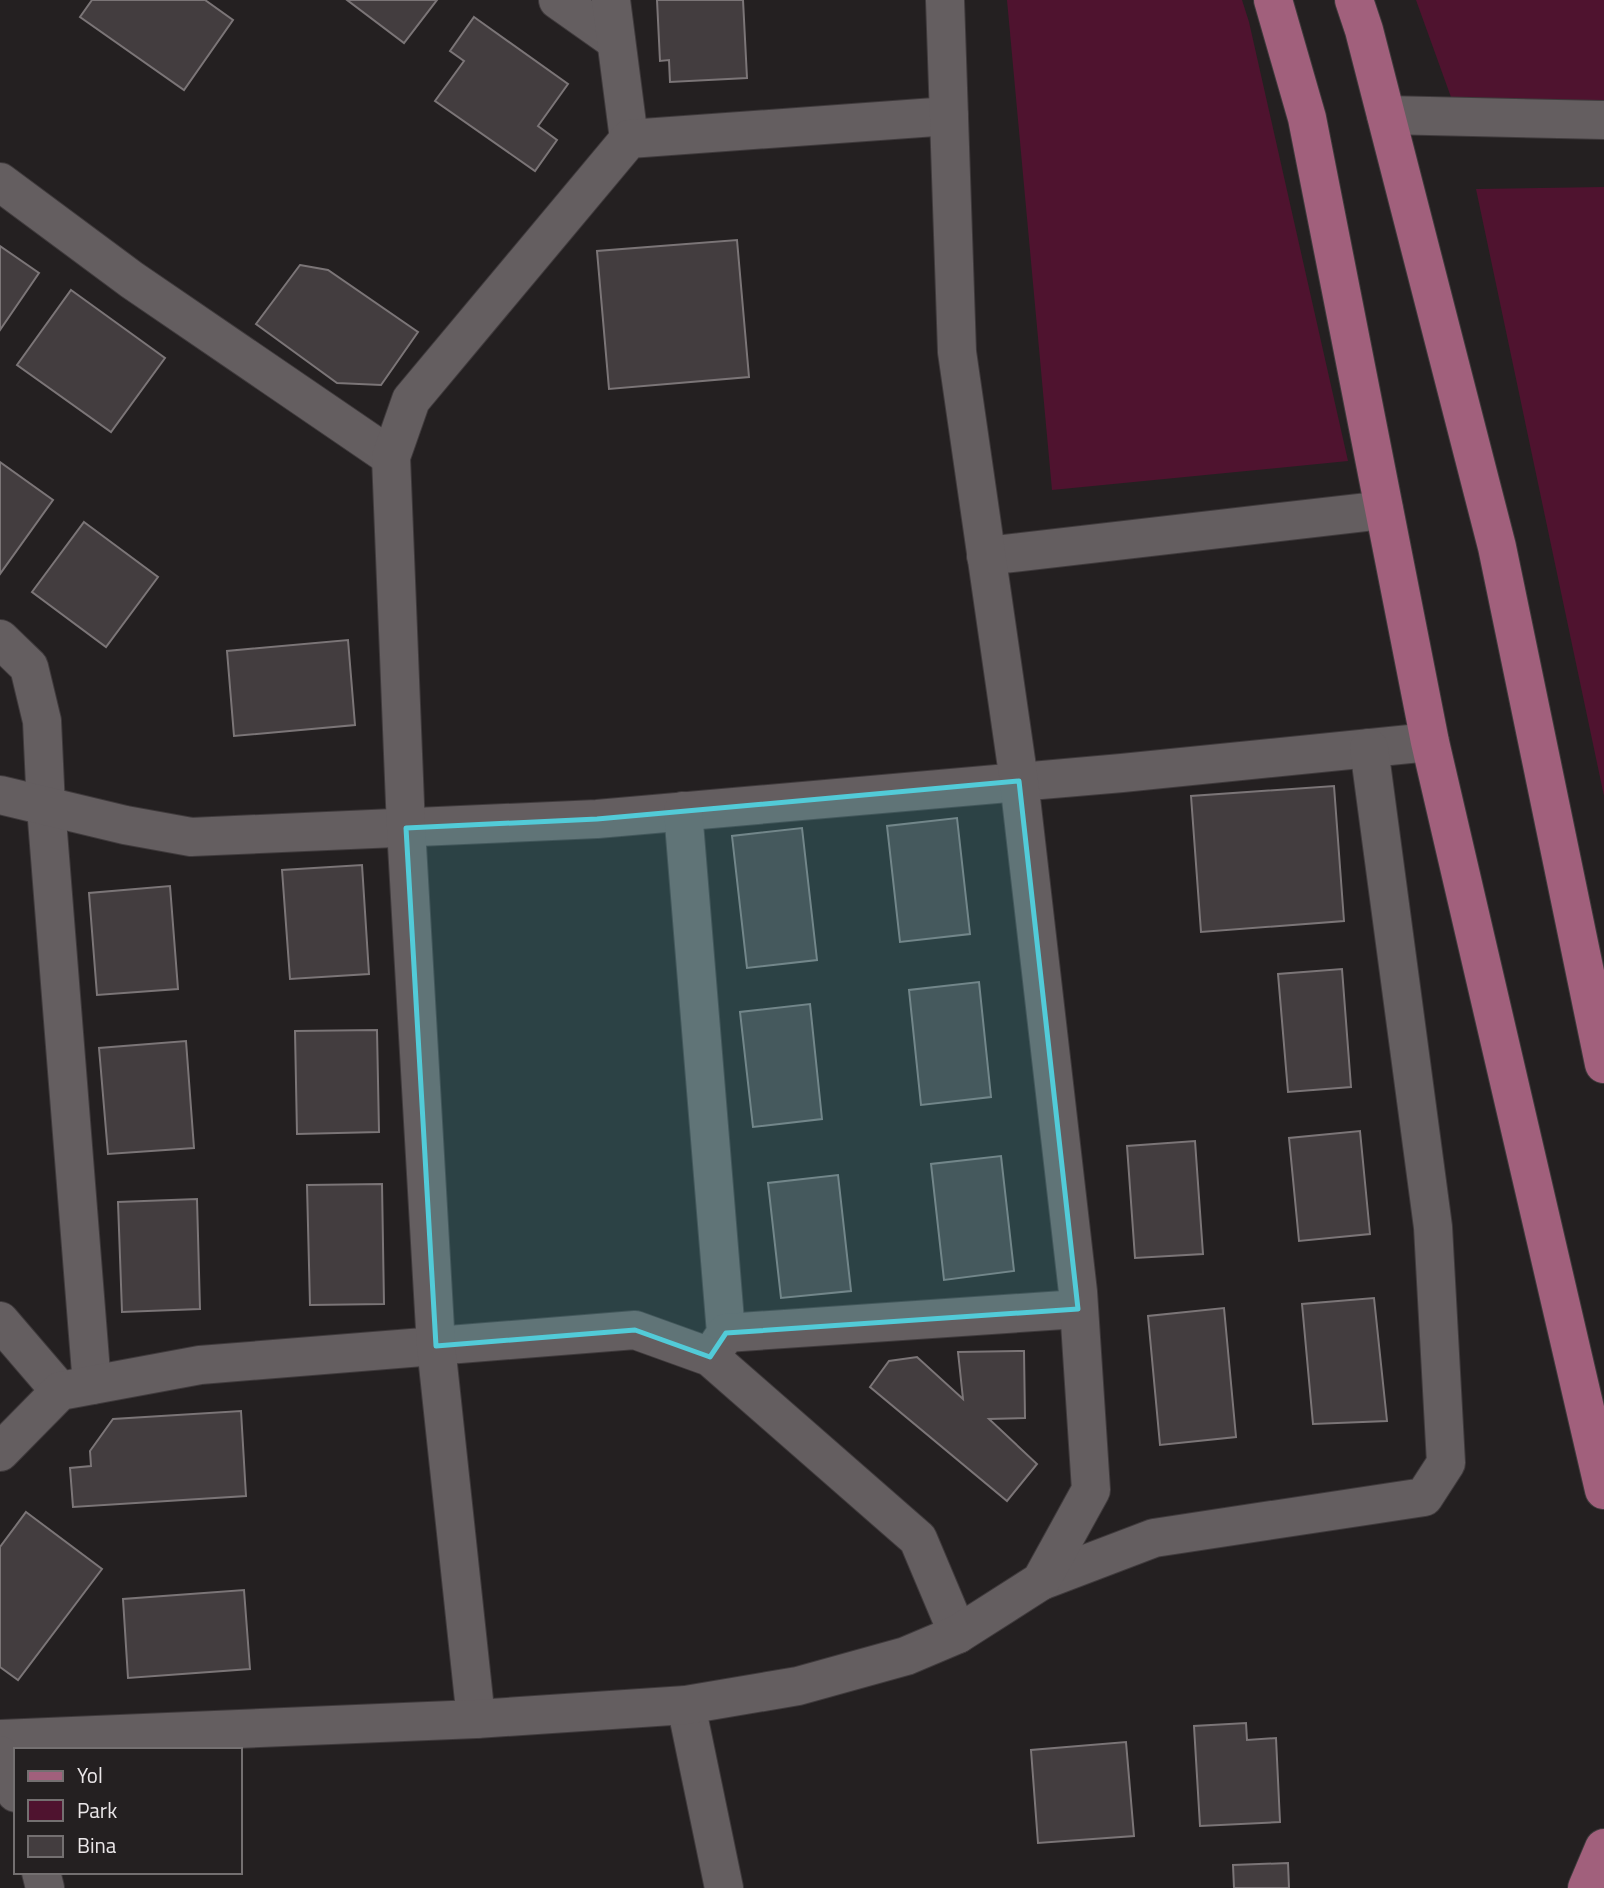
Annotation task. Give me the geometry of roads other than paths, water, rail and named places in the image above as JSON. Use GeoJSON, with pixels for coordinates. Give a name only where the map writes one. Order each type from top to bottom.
{"type":"FeatureCollection","features":[{"type":"Feature","properties":{"kind":"main road"},"geometry":{"type":"LineString","coordinates":[[1273,0],[1307,118],[1430,742],[1604,1490]]}},
{"type":"Feature","properties":{"kind":"main road"},"geometry":{"type":"LineString","coordinates":[[1354,0],[1497,547],[1604,1064]]}},
{"type":"Feature","properties":{"kind":"main road"},"geometry":{"type":"LineString","coordinates":[[1587,1888],[1604,1848]]}},
{"type":"Feature","properties":{"kind":"street"},"geometry":{"type":"LineString","coordinates":[[558,0],[616,41]]}},
{"type":"Feature","properties":{"kind":"street"},"geometry":{"type":"LineString","coordinates":[[611,0],[629,139]]}},
{"type":"Feature","properties":{"kind":"street"},"geometry":{"type":"LineString","coordinates":[[945,0],[957,352],[1019,781],[1079,1309],[1091,1490],[1041,1581]]}},
{"type":"Feature","properties":{"kind":"street"},"geometry":{"type":"LineString","coordinates":[[1386,115],[1604,120]]}},
{"type":"Feature","properties":{"kind":"street"},"geometry":{"type":"LineString","coordinates":[[476,1719],[436,1346],[407,828],[391,457],[411,400],[629,139],[949,116]]}},
{"type":"Feature","properties":{"kind":"street"},"geometry":{"type":"LineString","coordinates":[[0,182],[132,280],[391,457]]}},
{"type":"Feature","properties":{"kind":"street"},"geometry":{"type":"LineString","coordinates":[[986,556],[1384,510]]}},
{"type":"Feature","properties":{"kind":"street"},"geometry":{"type":"LineString","coordinates":[[0,639],[29,667],[42,721],[76,1388]]}},
{"type":"Feature","properties":{"kind":"street"},"geometry":{"type":"LineString","coordinates":[[0,796],[191,837],[597,818],[1430,742]]}},
{"type":"Feature","properties":{"kind":"street"},"geometry":{"type":"LineString","coordinates":[[0,1739],[476,1719],[686,1705],[798,1686],[906,1656],[958,1634],[1041,1581],[1154,1538],[1424,1497],[1446,1463],[1433,1227],[1369,748]]}},
{"type":"Feature","properties":{"kind":"street"},"geometry":{"type":"LineString","coordinates":[[683,811],[718,1345],[918,1539],[958,1634]]}},
{"type":"Feature","properties":{"kind":"street"},"geometry":{"type":"LineString","coordinates":[[0,1452],[76,1388],[200,1365],[635,1330],[718,1345],[1079,1309]]}},
{"type":"Feature","properties":{"kind":"street"},"geometry":{"type":"LineString","coordinates":[[0,1321],[76,1388]]}},
{"type":"Feature","properties":{"kind":"street"},"geometry":{"type":"LineString","coordinates":[[686,1705],[724,1888]]}},
{"type":"Feature","properties":{"kind":"street"},"geometry":{"type":"LineString","coordinates":[[0,1755],[14,1788]]}}]}
